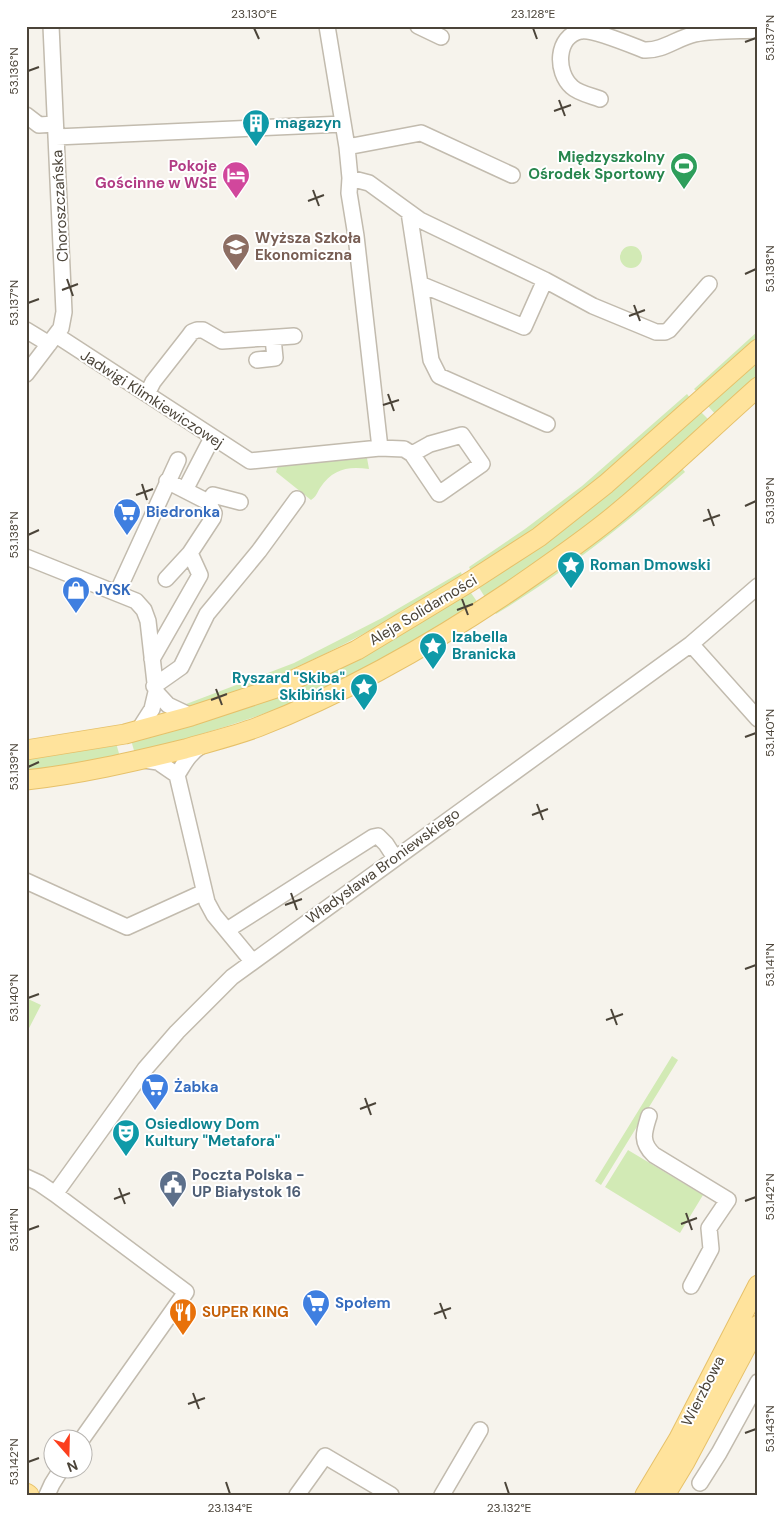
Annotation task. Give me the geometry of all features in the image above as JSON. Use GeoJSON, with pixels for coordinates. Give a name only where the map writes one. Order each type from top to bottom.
{"type":"FeatureCollection","features":[{"type":"Feature","properties":{"kind":"main road","name":"Aleja Solidarności"},"geometry":{"type":"LineString","coordinates":[[26,750],[138,731],[191,716],[276,688],[357,650],[471,581],[539,537],[606,484],[758,349]]}},
{"type":"Feature","properties":{"kind":"main road","name":"Aleja Solidarności"},"geometry":{"type":"LineString","coordinates":[[26,780],[92,770],[140,760],[256,728],[336,693],[411,654],[556,560],[621,510],[758,387]]}},
{"type":"Feature","properties":{"kind":"main road","name":"Wierzbowa"},"geometry":{"type":"LineString","coordinates":[[644,1495],[678,1440],[758,1285]]}},
{"type":"Feature","properties":{"kind":"main road","name":"Wierzbowa"},"geometry":{"type":"LineString","coordinates":[[666,1494],[752,1349],[758,1325]]}},
{"type":"Feature","properties":{"kind":"street","name":"Choroszczańska"},"geometry":{"type":"LineString","coordinates":[[26,374],[53,340],[62,324],[64,312],[51,26]]}},
{"type":"Feature","properties":{"kind":"street"},"geometry":{"type":"LineString","coordinates":[[328,26],[347,147],[350,178],[349,193],[356,236],[380,448],[404,449],[412,454],[440,494],[482,464],[462,435],[430,444],[412,454]]}},
{"type":"Feature","properties":{"kind":"street"},"geometry":{"type":"LineString","coordinates":[[418,26],[441,37]]}},
{"type":"Feature","properties":{"kind":"street"},"geometry":{"type":"LineString","coordinates":[[600,99],[572,88],[563,74],[561,55],[564,42],[571,35],[583,31],[596,33],[644,50],[651,50],[664,47],[695,30],[758,30]]}},
{"type":"Feature","properties":{"kind":"street"},"geometry":{"type":"LineString","coordinates":[[26,115],[39,125],[56,131],[343,124]]}},
{"type":"Feature","properties":{"kind":"street"},"geometry":{"type":"LineString","coordinates":[[347,147],[421,133],[512,175]]}},
{"type":"Feature","properties":{"kind":"street"},"geometry":{"type":"LineString","coordinates":[[350,178],[369,183],[420,220],[545,280],[593,306],[661,333],[669,330],[709,284]]}},
{"type":"Feature","properties":{"kind":"street"},"geometry":{"type":"LineString","coordinates":[[409,212],[431,360],[439,376],[547,424]]}},
{"type":"Feature","properties":{"kind":"street"},"geometry":{"type":"LineString","coordinates":[[420,284],[524,327],[545,280]]}},
{"type":"Feature","properties":{"kind":"street","name":"Jadwigi Klimkiewiczowej"},"geometry":{"type":"LineString","coordinates":[[26,330],[53,340],[147,394],[250,461],[380,448]]}},
{"type":"Feature","properties":{"kind":"street"},"geometry":{"type":"LineString","coordinates":[[147,394],[192,332],[203,330],[222,340],[294,336]]}},
{"type":"Feature","properties":{"kind":"street"},"geometry":{"type":"LineString","coordinates":[[257,360],[275,358],[273,338]]}},
{"type":"Feature","properties":{"kind":"street"},"geometry":{"type":"LineString","coordinates":[[185,490],[212,438]]}},
{"type":"Feature","properties":{"kind":"street"},"geometry":{"type":"LineString","coordinates":[[116,593],[178,460]]}},
{"type":"Feature","properties":{"kind":"street"},"geometry":{"type":"LineString","coordinates":[[166,580],[190,553],[213,518],[214,513],[208,502],[167,482]]}},
{"type":"Feature","properties":{"kind":"street"},"geometry":{"type":"LineString","coordinates":[[208,502],[213,495],[240,502]]}},
{"type":"Feature","properties":{"kind":"street"},"geometry":{"type":"LineString","coordinates":[[155,689],[180,667],[207,614],[298,499]]}},
{"type":"Feature","properties":{"kind":"street"},"geometry":{"type":"LineString","coordinates":[[152,659],[200,575],[190,553]]}},
{"type":"Feature","properties":{"kind":"street"},"geometry":{"type":"LineString","coordinates":[[26,556],[136,601],[144,610],[150,629],[155,689],[152,709],[138,731]]}},
{"type":"Feature","properties":{"kind":"street","name":"Władysława Broniewskiego"},"geometry":{"type":"LineString","coordinates":[[55,1194],[145,1069],[177,1032],[232,977],[691,644],[758,586]]}},
{"type":"Feature","properties":{"kind":"street"},"geometry":{"type":"LineString","coordinates":[[691,644],[758,719]]}},
{"type":"Feature","properties":{"kind":"street"},"geometry":{"type":"LineString","coordinates":[[155,689],[168,705],[191,716]]}},
{"type":"Feature","properties":{"kind":"street"},"geometry":{"type":"LineString","coordinates":[[177,775],[187,758],[204,743]]}},
{"type":"Feature","properties":{"kind":"street"},"geometry":{"type":"LineString","coordinates":[[140,760],[158,762],[177,775],[204,892],[211,910],[252,962]]}},
{"type":"Feature","properties":{"kind":"street"},"geometry":{"type":"LineString","coordinates":[[227,930],[373,837],[378,836],[382,839],[394,858]]}},
{"type":"Feature","properties":{"kind":"street"},"geometry":{"type":"LineString","coordinates":[[26,881],[127,927],[204,892]]}},
{"type":"Feature","properties":{"kind":"street"},"geometry":{"type":"LineString","coordinates":[[649,1116],[644,1131],[647,1149],[728,1200],[709,1228],[712,1249],[691,1286]]}},
{"type":"Feature","properties":{"kind":"street"},"geometry":{"type":"LineString","coordinates":[[26,1177],[55,1194],[186,1292],[90,1428]]}},
{"type":"Feature","properties":{"kind":"street"},"geometry":{"type":"LineString","coordinates":[[700,1483],[719,1453],[758,1382]]}},
{"type":"Feature","properties":{"kind":"street"},"geometry":{"type":"LineString","coordinates":[[442,1495],[480,1430]]}},
{"type":"Feature","properties":{"kind":"street"},"geometry":{"type":"LineString","coordinates":[[297,1495],[325,1456],[391,1495]]}},
{"type":"Feature","properties":{"kind":"street"},"geometry":{"type":"LineString","coordinates":[[47,1495],[56,1478]]}},
{"type":"Feature","properties":{"kind":"green space"},"geometry":{"type":"Polygon","coordinates":[[[631,246],[641,253],[642,257],[635,267],[631,268],[621,261],[620,257],[627,247],[631,246]]]}},
{"type":"Feature","properties":{"kind":"green space"},"geometry":{"type":"Polygon","coordinates":[[[758,331],[758,339],[698,393],[694,389],[758,331]]]}},
{"type":"Feature","properties":{"kind":"green space"},"geometry":{"type":"Polygon","coordinates":[[[758,359],[758,379],[717,416],[707,405],[758,359]]]}},
{"type":"Feature","properties":{"kind":"green space"},"geometry":{"type":"Polygon","coordinates":[[[687,394],[690,398],[577,497],[520,539],[471,571],[469,567],[525,529],[582,486],[687,394]]]}},
{"type":"Feature","properties":{"kind":"green space"},"geometry":{"type":"Polygon","coordinates":[[[699,410],[710,421],[637,486],[572,539],[486,599],[478,586],[699,410]]]}},
{"type":"Feature","properties":{"kind":"green space"},"geometry":{"type":"Polygon","coordinates":[[[367,458],[369,469],[354,468],[335,473],[311,500],[276,472],[278,466],[367,458]]]}},
{"type":"Feature","properties":{"kind":"green space"},"geometry":{"type":"Polygon","coordinates":[[[681,467],[685,472],[617,529],[546,582],[496,614],[494,611],[681,467]]]}},
{"type":"Feature","properties":{"kind":"green space"},"geometry":{"type":"Polygon","coordinates":[[[461,572],[462,576],[423,600],[322,655],[246,688],[190,707],[181,706],[294,663],[382,618],[461,572]]]}},
{"type":"Feature","properties":{"kind":"green space"},"geometry":{"type":"Polygon","coordinates":[[[469,590],[478,603],[416,641],[352,675],[266,713],[135,754],[131,740],[229,712],[469,590]]]}},
{"type":"Feature","properties":{"kind":"green space"},"geometry":{"type":"Polygon","coordinates":[[[116,743],[120,757],[26,772],[26,758],[116,743]]]}},
{"type":"Feature","properties":{"kind":"green space"},"geometry":{"type":"Polygon","coordinates":[[[26,998],[41,1005],[26,1034],[26,998]]]}},
{"type":"Feature","properties":{"kind":"green space"},"geometry":{"type":"Polygon","coordinates":[[[672,1056],[678,1060],[601,1185],[595,1181],[672,1056]]]}},
{"type":"Feature","properties":{"kind":"green space"},"geometry":{"type":"Polygon","coordinates":[[[628,1150],[703,1195],[680,1233],[605,1187],[628,1150]]]}},
{"type":"Feature","properties":{"kind":"place","name":"magazyn"},"geometry":{"type":"Point","coordinates":[256,147]}},
{"type":"Feature","properties":{"kind":"place","name":"Międzyszkolny Ośrodek Sportowy"},"geometry":{"type":"Point","coordinates":[684,190]}},
{"type":"Feature","properties":{"kind":"place","name":"Pokoje Gościnne w WSE"},"geometry":{"type":"Point","coordinates":[236,199]}},
{"type":"Feature","properties":{"kind":"place","name":"Wyższa Szkoła Ekonomiczna"},"geometry":{"type":"Point","coordinates":[236,271]}},
{"type":"Feature","properties":{"kind":"place","name":"Biedronka"},"geometry":{"type":"Point","coordinates":[127,536]}},
{"type":"Feature","properties":{"kind":"place","name":"Roman Dmowski"},"geometry":{"type":"Point","coordinates":[571,589]}},
{"type":"Feature","properties":{"kind":"place","name":"JYSK"},"geometry":{"type":"Point","coordinates":[76,614]}},
{"type":"Feature","properties":{"kind":"place","name":"Izabella Branicka"},"geometry":{"type":"Point","coordinates":[433,670]}},
{"type":"Feature","properties":{"kind":"place","name":"Ryszard \"Skiba\" Skibiński"},"geometry":{"type":"Point","coordinates":[364,711]}},
{"type":"Feature","properties":{"kind":"place","name":"Żabka"},"geometry":{"type":"Point","coordinates":[155,1111]}},
{"type":"Feature","properties":{"kind":"place","name":"Osiedlowy Dom Kultury \"Metafora\""},"geometry":{"type":"Point","coordinates":[126,1157]}},
{"type":"Feature","properties":{"kind":"place","name":"Poczta Polska - UP Białystok 16"},"geometry":{"type":"Point","coordinates":[173,1208]}},
{"type":"Feature","properties":{"kind":"place","name":"Społem"},"geometry":{"type":"Point","coordinates":[316,1327]}},
{"type":"Feature","properties":{"kind":"place","name":"SUPER KING"},"geometry":{"type":"Point","coordinates":[183,1336]}}]}
